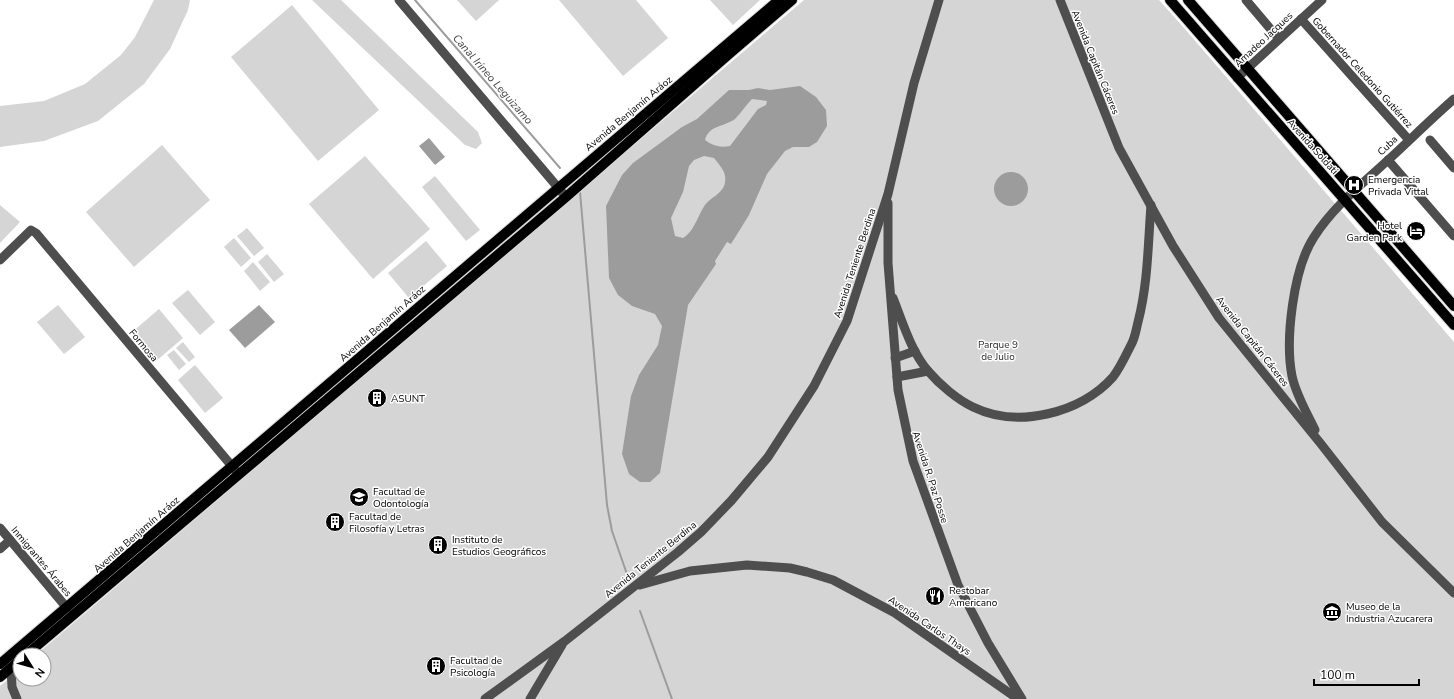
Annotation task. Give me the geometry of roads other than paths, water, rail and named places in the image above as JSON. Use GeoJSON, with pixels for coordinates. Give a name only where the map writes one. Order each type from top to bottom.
{"type":"FeatureCollection","features":[{"type":"Feature","properties":{"kind":"main road","name":"Avenida Benjamín Aráoz"},"geometry":{"type":"LineString","coordinates":[[0,664],[779,0]]}},
{"type":"Feature","properties":{"kind":"main road","name":"Avenida Benjamín Aráoz"},"geometry":{"type":"LineString","coordinates":[[36,647],[566,197],[728,54],[792,0]]}},
{"type":"Feature","properties":{"kind":"main road","name":"Avenida Soldati"},"geometry":{"type":"LineString","coordinates":[[1170,0],[1454,326]]}},
{"type":"Feature","properties":{"kind":"main road","name":"Avenida Soldati"},"geometry":{"type":"LineString","coordinates":[[1188,0],[1454,306]]}},
{"type":"Feature","properties":{"kind":"main road"},"geometry":{"type":"LineString","coordinates":[[0,677],[11,668]]}},
{"type":"Feature","properties":{"kind":"street"},"geometry":{"type":"LineString","coordinates":[[399,0],[566,197]]}},
{"type":"Feature","properties":{"kind":"street","name":"Avenida Teniente Berdina"},"geometry":{"type":"LineString","coordinates":[[485,699],[565,641],[636,586],[706,527],[768,457],[785,431],[814,386],[847,321],[888,194],[914,83],[939,0]]}},
{"type":"Feature","properties":{"kind":"street","name":"Avenida Capitán Cáceres"},"geometry":{"type":"LineString","coordinates":[[1060,0],[1119,148],[1173,246],[1219,318],[1382,522],[1450,585],[1454,593]]}},
{"type":"Feature","properties":{"kind":"street"},"geometry":{"type":"LineString","coordinates":[[1246,0],[1279,39]]}},
{"type":"Feature","properties":{"kind":"street","name":"Amadeo Jacques"},"geometry":{"type":"LineString","coordinates":[[1237,78],[1320,1]]}},
{"type":"Feature","properties":{"kind":"street","name":"Gobernador Celedonio Gutiérrez"},"geometry":{"type":"LineString","coordinates":[[1301,19],[1409,140]]}},
{"type":"Feature","properties":{"kind":"street","name":"Cuba"},"geometry":{"type":"LineString","coordinates":[[1321,444],[1298,394],[1292,377],[1290,359],[1291,323],[1297,280],[1303,259],[1313,238],[1344,199],[1454,99]]}},
{"type":"Feature","properties":{"kind":"street"},"geometry":{"type":"LineString","coordinates":[[1430,140],[1454,168]]}},
{"type":"Feature","properties":{"kind":"street"},"geometry":{"type":"LineString","coordinates":[[1388,160],[1454,236]]}},
{"type":"Feature","properties":{"kind":"street","name":"Avenida R. Paz Posse"},"geometry":{"type":"LineString","coordinates":[[888,194],[889,289],[895,358],[903,421],[913,461],[944,550],[961,591],[988,643],[1022,699]]}},
{"type":"Feature","properties":{"kind":"street"},"geometry":{"type":"LineString","coordinates":[[889,289],[915,352],[928,370],[953,394],[974,408],[995,414],[1020,417],[1045,415],[1071,407],[1094,394],[1113,376],[1132,344],[1143,302],[1150,205]]}},
{"type":"Feature","properties":{"kind":"street","name":"Formosa"},"geometry":{"type":"LineString","coordinates":[[0,260],[31,230],[36,233],[240,475]]}},
{"type":"Feature","properties":{"kind":"street"},"geometry":{"type":"LineString","coordinates":[[895,358],[915,352]]}},
{"type":"Feature","properties":{"kind":"street"},"geometry":{"type":"LineString","coordinates":[[897,377],[928,370]]}},
{"type":"Feature","properties":{"kind":"street","name":"Inmigrantes Árabes"},"geometry":{"type":"LineString","coordinates":[[0,528],[67,608]]}},
{"type":"Feature","properties":{"kind":"street"},"geometry":{"type":"LineString","coordinates":[[0,549],[10,540]]}},
{"type":"Feature","properties":{"kind":"street","name":"Avenida Carlos Thays"},"geometry":{"type":"LineString","coordinates":[[636,586],[690,571],[747,565],[790,568],[807,572],[833,580],[895,613],[1018,699]]}},
{"type":"Feature","properties":{"kind":"street"},"geometry":{"type":"LineString","coordinates":[[530,699],[565,641]]}},
{"type":"Feature","properties":{"kind":"street"},"geometry":{"type":"LineString","coordinates":[[11,668],[12,699]]}},
{"type":"Feature","properties":{"kind":"street"},"geometry":{"type":"LineString","coordinates":[[12,687],[17,699]]}},
{"type":"Feature","properties":{"kind":"waterway","name":"Canal Irineo Leguizamo"},"geometry":{"type":"LineString","coordinates":[[415,0],[560,168]]}},
{"type":"Feature","properties":{"kind":"waterway"},"geometry":{"type":"LineString","coordinates":[[580,192],[607,505],[612,531],[629,580]]}},
{"type":"Feature","properties":{"kind":"waterway"},"geometry":{"type":"LineString","coordinates":[[640,611],[672,699]]}},
{"type":"Feature","properties":{"kind":"place","name":"Emergencia Privada Vittal"},"geometry":{"type":"Point","coordinates":[1354,185]}},
{"type":"Feature","properties":{"kind":"place","name":"Hotel Garden Park"},"geometry":{"type":"Point","coordinates":[1416,231]}},
{"type":"Feature","properties":{"kind":"place","name":"ASUNT"},"geometry":{"type":"Point","coordinates":[377,398]}},
{"type":"Feature","properties":{"kind":"place","name":"Facultad de Odontología"},"geometry":{"type":"Point","coordinates":[359,497]}},
{"type":"Feature","properties":{"kind":"place","name":"Facultad de Filosofía y Letras"},"geometry":{"type":"Point","coordinates":[335,522]}},
{"type":"Feature","properties":{"kind":"place","name":"Instituto de Estudios Geográficos"},"geometry":{"type":"Point","coordinates":[438,545]}},
{"type":"Feature","properties":{"kind":"place","name":"Restobar Americano"},"geometry":{"type":"Point","coordinates":[935,596]}},
{"type":"Feature","properties":{"kind":"place","name":"Museo de la Industria Azucarera"},"geometry":{"type":"Point","coordinates":[1332,612]}},
{"type":"Feature","properties":{"kind":"place","name":"Facultad de Psicología"},"geometry":{"type":"Point","coordinates":[436,666]}},
{"type":"Feature","properties":{"kind":"park label","name":"Parque 9 de Julio"},"geometry":{"type":"Point","coordinates":[998,350]}}]}
